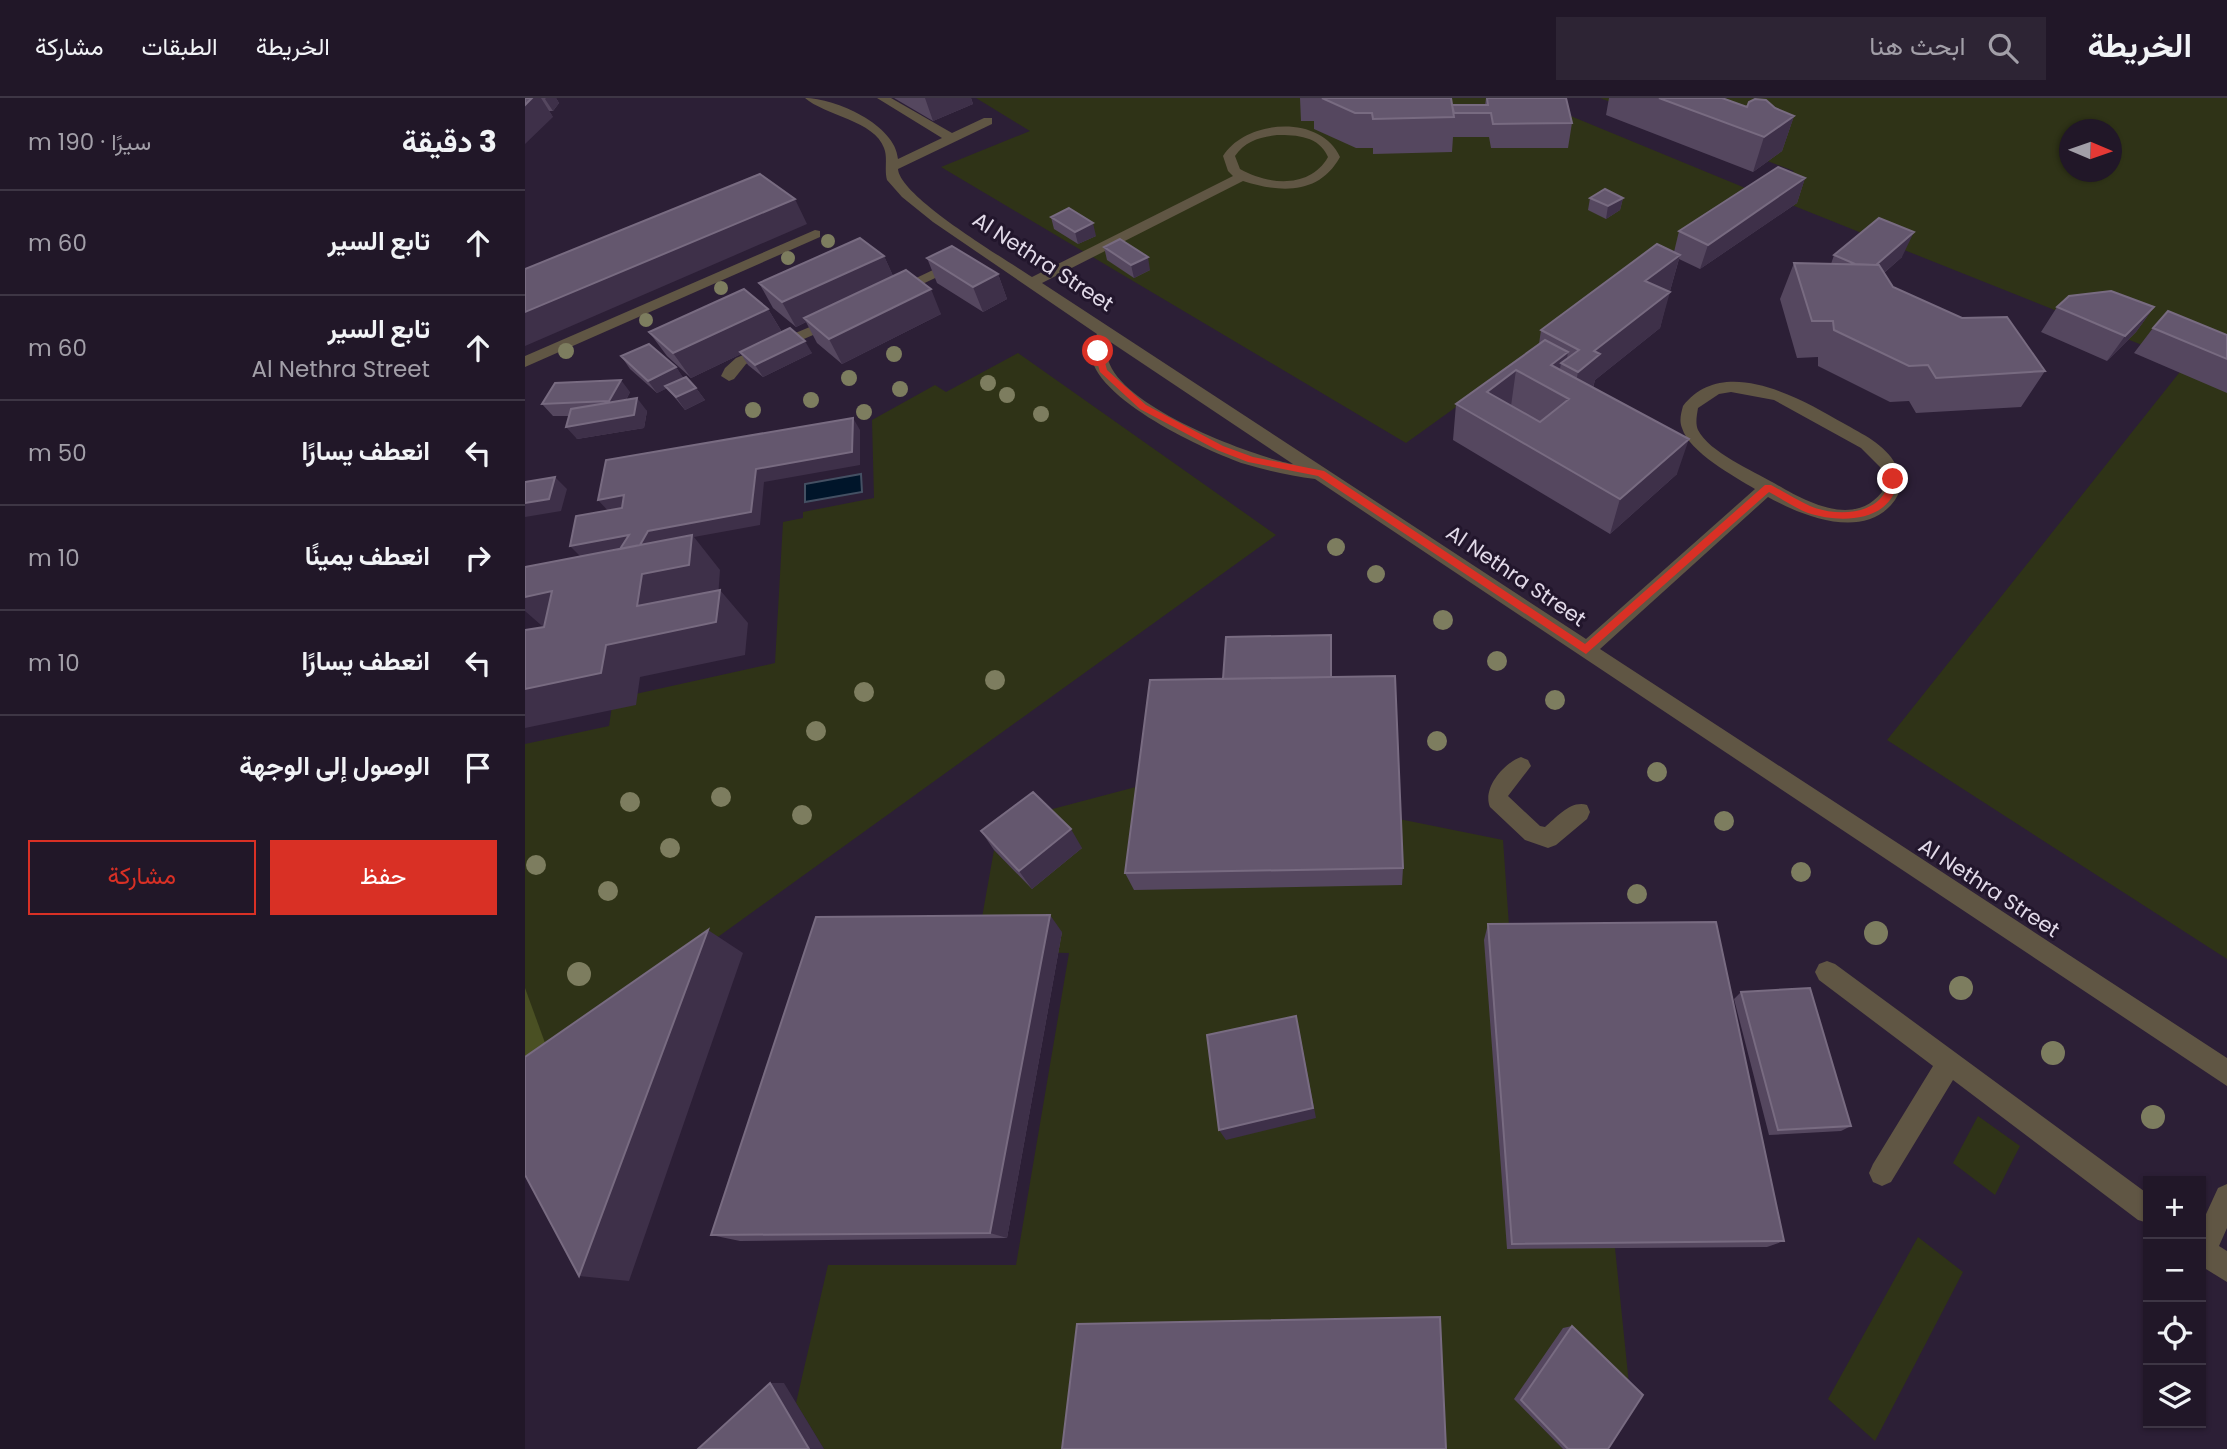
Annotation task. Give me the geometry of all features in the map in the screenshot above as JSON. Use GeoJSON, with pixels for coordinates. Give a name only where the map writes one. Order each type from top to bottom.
{"type":"FeatureCollection","features":[{"type":"Feature","properties":{"kind":"street","name":"Al Nethra Street"},"geometry":{"type":"LineString","coordinates":[[811,98],[881,133],[889,144],[893,157],[891,175],[895,183],[934,216],[983,251],[2227,1073]]}},
{"type":"Feature","properties":{"kind":"street"},"geometry":{"type":"LineString","coordinates":[[883,98],[951,138]]}},
{"type":"Feature","properties":{"kind":"street"},"geometry":{"type":"LineString","coordinates":[[891,167],[988,121]]}},
{"type":"Feature","properties":{"kind":"street"},"geometry":{"type":"LineString","coordinates":[[1031,283],[1242,176],[1275,184],[1302,181],[1325,171],[1334,157],[1326,143],[1317,137],[1291,131],[1263,133],[1250,137],[1233,149],[1229,156],[1230,164],[1242,176]]}},
{"type":"Feature","properties":{"kind":"street"},"geometry":{"type":"LineString","coordinates":[[525,362],[815,234]]}},
{"type":"Feature","properties":{"kind":"street"},"geometry":{"type":"LineString","coordinates":[[879,299],[983,251]]}},
{"type":"Feature","properties":{"kind":"street"},"geometry":{"type":"LineString","coordinates":[[729,376],[730,371],[741,361],[854,312]]}},
{"type":"Feature","properties":{"kind":"street"},"geometry":{"type":"LineString","coordinates":[[1106,331],[1098,351],[1103,371],[1143,407],[1220,448],[1251,460],[1321,474]]}},
{"type":"Feature","properties":{"kind":"street"},"geometry":{"type":"LineString","coordinates":[[1751,387],[1786,399],[1878,452],[1888,465],[1893,479],[1892,492],[1884,503],[1870,511],[1852,515],[1831,515],[1809,510],[1768,487],[1699,443],[1690,430],[1688,418],[1691,406],[1700,397],[1714,390],[1751,387]]}},
{"type":"Feature","properties":{"kind":"street"},"geometry":{"type":"LineString","coordinates":[[1586,650],[1768,487]]}},
{"type":"Feature","properties":{"kind":"street"},"geometry":{"type":"LineString","coordinates":[[1521,766],[1497,793],[1498,800],[1533,833],[1548,838],[1579,812]]}},
{"type":"Feature","properties":{"kind":"street"},"geometry":{"type":"LineString","coordinates":[[1827,972],[2143,1206]]}},
{"type":"Feature","properties":{"kind":"street"},"geometry":{"type":"LineString","coordinates":[[1882,1173],[1949,1063]]}},
{"type":"Feature","properties":{"kind":"street"},"geometry":{"type":"LineString","coordinates":[[2206,1242],[2227,1197]]}},
{"type":"Feature","properties":{"kind":"street"},"geometry":{"type":"LineString","coordinates":[[2206,1253],[2227,1268]]}},
{"type":"Feature","properties":{"kind":"green space"},"geometry":{"type":"Polygon","coordinates":[[[976,98],[1527,98],[1755,192],[1406,443],[941,167],[1030,131],[976,98]]]}},
{"type":"Feature","properties":{"kind":"green space"},"geometry":{"type":"Polygon","coordinates":[[[1600,98],[2227,98],[2227,959],[1887,740],[2187,363],[1764,194],[1794,171],[1600,98]]]}},
{"type":"Feature","properties":{"kind":"green space"},"geometry":{"type":"Polygon","coordinates":[[[1018,353],[1276,535],[525,1076],[525,744],[609,726],[613,699],[775,663],[783,522],[803,518],[803,512],[874,498],[872,420],[935,385],[946,392],[1018,353]]]}},
{"type":"Feature","properties":{"kind":"green space"},"geometry":{"type":"Polygon","coordinates":[[[1147,784],[1399,819],[1503,840],[1510,940],[1615,1248],[1630,1394],[1514,1398],[1563,1449],[824,1449],[796,1403],[828,1265],[1016,1265],[1069,953],[976,951],[994,850],[1032,888],[1045,811],[1147,784]]]}},
{"type":"Feature","properties":{"kind":"green space"},"geometry":{"type":"Polygon","coordinates":[[[525,988],[556,1073],[525,1107],[525,988]]]}},
{"type":"Feature","properties":{"kind":"green space"},"geometry":{"type":"Polygon","coordinates":[[[1978,1116],[2020,1146],[1995,1195],[1953,1163],[1978,1116]]]}},
{"type":"Feature","properties":{"kind":"green space"},"geometry":{"type":"Polygon","coordinates":[[[1918,1237],[1963,1272],[1875,1441],[1828,1399],[1918,1237]]]}},
{"type":"Feature","properties":{"kind":"water"},"geometry":{"type":"Polygon","coordinates":[[[861,474],[862,492],[805,502],[805,484],[861,474]]]}},
{"type":"Feature","properties":{"kind":"building"},"geometry":{"type":"Polygon","coordinates":[[[1322,98],[1451,98],[1454,117],[1373,119],[1372,113],[1355,113],[1322,98]]]}},
{"type":"Feature","properties":{"kind":"building"},"geometry":{"type":"Polygon","coordinates":[[[1487,98],[1566,98],[1572,123],[1493,124],[1491,113],[1454,113],[1452,105],[1488,105],[1487,98]]]}},
{"type":"Feature","properties":{"kind":"building"},"geometry":{"type":"Polygon","coordinates":[[[1659,98],[1722,98],[1747,107],[1749,102],[1755,99],[1766,100],[1775,108],[1794,116],[1764,137],[1659,98]]]}},
{"type":"Feature","properties":{"kind":"building"},"geometry":{"type":"Polygon","coordinates":[[[1778,167],[1805,178],[1708,245],[1679,231],[1778,167]]]}},
{"type":"Feature","properties":{"kind":"building"},"geometry":{"type":"Polygon","coordinates":[[[760,174],[795,199],[525,312],[525,269],[760,174]]]}},
{"type":"Feature","properties":{"kind":"building"},"geometry":{"type":"Polygon","coordinates":[[[1605,189],[1623,198],[1608,206],[1590,198],[1605,189]]]}},
{"type":"Feature","properties":{"kind":"building"},"geometry":{"type":"Polygon","coordinates":[[[1069,208],[1093,223],[1075,232],[1051,217],[1069,208]]]}},
{"type":"Feature","properties":{"kind":"building"},"geometry":{"type":"Polygon","coordinates":[[[1879,218],[1914,232],[1876,265],[1855,264],[1834,255],[1879,218]]]}},
{"type":"Feature","properties":{"kind":"building"},"geometry":{"type":"Polygon","coordinates":[[[860,238],[884,256],[782,302],[759,283],[860,238]]]}},
{"type":"Feature","properties":{"kind":"building"},"geometry":{"type":"Polygon","coordinates":[[[1120,239],[1148,257],[1131,265],[1104,247],[1120,239]]]}},
{"type":"Feature","properties":{"kind":"building"},"geometry":{"type":"Polygon","coordinates":[[[1657,244],[1680,255],[1645,281],[1670,292],[1594,351],[1600,354],[1578,372],[1561,363],[1579,350],[1541,330],[1657,244]]]}},
{"type":"Feature","properties":{"kind":"building"},"geometry":{"type":"Polygon","coordinates":[[[952,246],[998,274],[973,287],[927,258],[952,246]]]}},
{"type":"Feature","properties":{"kind":"building"},"geometry":{"type":"Polygon","coordinates":[[[1794,263],[1879,265],[1893,287],[1962,318],[2007,317],[2045,371],[1936,378],[1928,365],[1909,366],[1834,330],[1833,321],[1812,321],[1794,263]]]}},
{"type":"Feature","properties":{"kind":"building"},"geometry":{"type":"Polygon","coordinates":[[[906,270],[931,289],[829,339],[804,318],[906,270]]]}},
{"type":"Feature","properties":{"kind":"building"},"geometry":{"type":"Polygon","coordinates":[[[744,289],[768,309],[673,353],[649,332],[744,289]]]}},
{"type":"Feature","properties":{"kind":"building"},"geometry":{"type":"Polygon","coordinates":[[[2111,291],[2154,307],[2125,336],[2057,307],[2069,296],[2111,291]]]}},
{"type":"Feature","properties":{"kind":"building"},"geometry":{"type":"Polygon","coordinates":[[[2168,311],[2227,335],[2227,359],[2153,328],[2168,311]]]}},
{"type":"Feature","properties":{"kind":"building"},"geometry":{"type":"Polygon","coordinates":[[[790,328],[805,341],[755,365],[740,352],[790,328]]]}},
{"type":"Feature","properties":{"kind":"building"},"geometry":{"type":"Polygon","coordinates":[[[1545,340],[1568,352],[1551,365],[1689,439],[1620,499],[1456,404],[1545,340]],[[1516,370],[1487,392],[1540,422],[1569,399],[1516,370]]]}},
{"type":"Feature","properties":{"kind":"building"},"geometry":{"type":"Polygon","coordinates":[[[649,344],[676,367],[648,381],[621,356],[649,344]]]}},
{"type":"Feature","properties":{"kind":"building"},"geometry":{"type":"Polygon","coordinates":[[[686,377],[696,388],[676,397],[665,386],[686,377]]]}},
{"type":"Feature","properties":{"kind":"building"},"geometry":{"type":"Polygon","coordinates":[[[621,380],[609,401],[542,404],[555,383],[621,380]]]}},
{"type":"Feature","properties":{"kind":"building"},"geometry":{"type":"Polygon","coordinates":[[[637,398],[634,415],[566,427],[571,409],[637,398]]]}},
{"type":"Feature","properties":{"kind":"building"},"geometry":{"type":"Polygon","coordinates":[[[853,418],[852,452],[756,469],[751,512],[648,531],[640,545],[620,549],[629,535],[570,546],[576,516],[622,508],[624,495],[598,500],[606,460],[853,418]]]}},
{"type":"Feature","properties":{"kind":"building"},"geometry":{"type":"Polygon","coordinates":[[[555,477],[549,499],[525,503],[525,482],[555,477]]]}},
{"type":"Feature","properties":{"kind":"building"},"geometry":{"type":"Polygon","coordinates":[[[692,535],[689,565],[642,574],[637,606],[720,590],[716,622],[606,645],[601,673],[525,689],[525,630],[544,627],[552,591],[525,597],[525,567],[692,535]]]}},
{"type":"Feature","properties":{"kind":"building"},"geometry":{"type":"Polygon","coordinates":[[[1331,635],[1331,677],[1223,679],[1226,637],[1331,635]]]}},
{"type":"Feature","properties":{"kind":"building"},"geometry":{"type":"Polygon","coordinates":[[[1395,676],[1403,868],[1125,873],[1150,680],[1395,676]]]}},
{"type":"Feature","properties":{"kind":"building"},"geometry":{"type":"Polygon","coordinates":[[[1033,792],[1071,829],[1019,871],[981,831],[1033,792]]]}},
{"type":"Feature","properties":{"kind":"building"},"geometry":{"type":"Polygon","coordinates":[[[1050,915],[990,1233],[711,1235],[816,917],[1050,915]]]}},
{"type":"Feature","properties":{"kind":"building"},"geometry":{"type":"Polygon","coordinates":[[[1716,922],[1784,1241],[1512,1244],[1488,924],[1716,922]]]}},
{"type":"Feature","properties":{"kind":"building"},"geometry":{"type":"Polygon","coordinates":[[[708,930],[579,1276],[525,1175],[525,1057],[708,930]]]}},
{"type":"Feature","properties":{"kind":"building"},"geometry":{"type":"Polygon","coordinates":[[[1810,988],[1851,1126],[1778,1130],[1741,992],[1810,988]]]}},
{"type":"Feature","properties":{"kind":"building"},"geometry":{"type":"Polygon","coordinates":[[[1296,1016],[1313,1108],[1219,1130],[1207,1035],[1296,1016]]]}},
{"type":"Feature","properties":{"kind":"building"},"geometry":{"type":"Polygon","coordinates":[[[1440,1317],[1446,1449],[1062,1449],[1077,1324],[1440,1317]]]}},
{"type":"Feature","properties":{"kind":"building"},"geometry":{"type":"Polygon","coordinates":[[[1572,1326],[1643,1395],[1608,1449],[1568,1449],[1521,1400],[1572,1326]]]}},
{"type":"Feature","properties":{"kind":"building"},"geometry":{"type":"Polygon","coordinates":[[[770,1383],[809,1449],[698,1449],[770,1383]]]}},
{"type":"Feature","properties":{"kind":"route"},"geometry":{"type":"LineString","coordinates":[[1098,351],[1103,371],[1143,407],[1220,448],[1251,460],[1321,474],[1586,650],[1768,487],[1809,510],[1831,515],[1852,515],[1870,511],[1884,503],[1892,492],[1893,479]]}}]}
